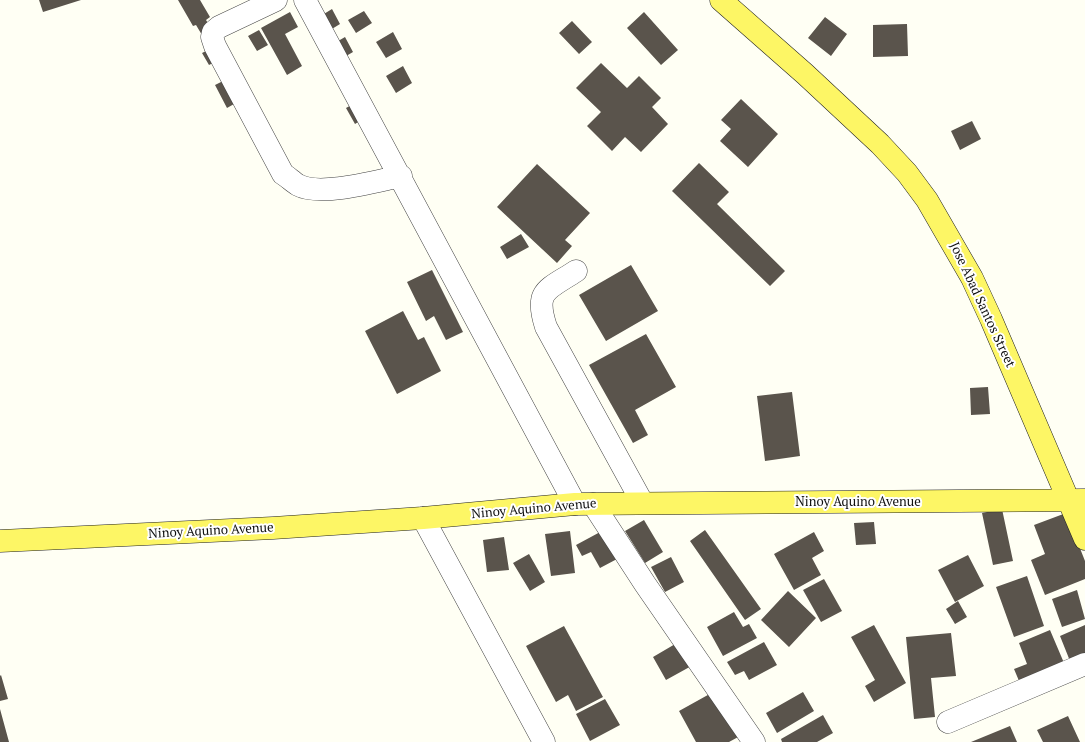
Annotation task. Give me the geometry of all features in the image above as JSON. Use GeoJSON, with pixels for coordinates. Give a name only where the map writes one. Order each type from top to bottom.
{"type":"FeatureCollection","features":[{"type":"Feature","properties":{"kind":"main road","name":"Jose Abad Santos Street"},"geometry":{"type":"LineString","coordinates":[[721,0],[805,74],[880,144],[907,173],[927,200],[949,235],[982,299],[1077,501],[1085,539]]}},
{"type":"Feature","properties":{"kind":"main road","name":"Ninoy Aquino Avenue"},"geometry":{"type":"LineString","coordinates":[[0,541],[273,528],[422,518],[584,504],[642,502],[1077,501]]}},
{"type":"Feature","properties":{"kind":"street"},"geometry":{"type":"LineString","coordinates":[[276,0],[219,27],[213,32],[212,37],[215,46],[283,174],[299,185],[316,190],[330,189],[401,176]]}},
{"type":"Feature","properties":{"kind":"street"},"geometry":{"type":"LineString","coordinates":[[305,0],[401,176],[584,504],[645,584],[754,742]]}},
{"type":"Feature","properties":{"kind":"street"},"geometry":{"type":"LineString","coordinates":[[576,271],[549,289],[541,298],[540,311],[546,327],[642,502]]}},
{"type":"Feature","properties":{"kind":"street"},"geometry":{"type":"LineString","coordinates":[[422,518],[544,742]]}},
{"type":"Feature","properties":{"kind":"street"},"geometry":{"type":"LineString","coordinates":[[948,722],[1085,664]]}},
{"type":"Feature","properties":{"kind":"building"},"geometry":{"type":"Polygon","coordinates":[[[39,0],[81,0],[43,12],[39,0]]]}},
{"type":"Feature","properties":{"kind":"building"},"geometry":{"type":"Polygon","coordinates":[[[178,0],[200,0],[210,17],[206,20],[212,30],[202,35],[196,25],[193,26],[178,0]]]}},
{"type":"Feature","properties":{"kind":"building"},"geometry":{"type":"Polygon","coordinates":[[[332,9],[340,24],[327,32],[319,17],[332,9]]]}},
{"type":"Feature","properties":{"kind":"building"},"geometry":{"type":"Polygon","coordinates":[[[364,11],[372,23],[356,33],[348,20],[364,11]]]}},
{"type":"Feature","properties":{"kind":"building"},"geometry":{"type":"Polygon","coordinates":[[[290,12],[298,27],[285,34],[302,66],[287,75],[261,28],[290,12]]]}},
{"type":"Feature","properties":{"kind":"building"},"geometry":{"type":"Polygon","coordinates":[[[644,12],[678,50],[661,65],[627,28],[644,12]]]}},
{"type":"Feature","properties":{"kind":"building"},"geometry":{"type":"Polygon","coordinates":[[[825,17],[847,34],[831,56],[808,38],[825,17]]]}},
{"type":"Feature","properties":{"kind":"building"},"geometry":{"type":"Polygon","coordinates":[[[572,21],[592,42],[579,54],[559,33],[572,21]]]}},
{"type":"Feature","properties":{"kind":"building"},"geometry":{"type":"Polygon","coordinates":[[[907,24],[908,56],[873,57],[873,25],[907,24]]]}},
{"type":"Feature","properties":{"kind":"building"},"geometry":{"type":"Polygon","coordinates":[[[259,30],[268,45],[257,51],[248,36],[259,30]]]}},
{"type":"Feature","properties":{"kind":"building"},"geometry":{"type":"Polygon","coordinates":[[[393,32],[402,49],[386,58],[376,42],[393,32]]]}},
{"type":"Feature","properties":{"kind":"building"},"geometry":{"type":"Polygon","coordinates":[[[345,37],[353,52],[341,59],[333,44],[345,37]]]}},
{"type":"Feature","properties":{"kind":"building"},"geometry":{"type":"Polygon","coordinates":[[[214,47],[221,59],[209,65],[202,53],[214,47]]]}},
{"type":"Feature","properties":{"kind":"building"},"geometry":{"type":"Polygon","coordinates":[[[601,63],[627,88],[639,76],[661,98],[652,107],[668,124],[641,152],[625,137],[612,151],[587,126],[601,112],[576,88],[601,63]]]}},
{"type":"Feature","properties":{"kind":"building"},"geometry":{"type":"Polygon","coordinates":[[[403,66],[412,83],[396,93],[386,76],[403,66]]]}},
{"type":"Feature","properties":{"kind":"building"},"geometry":{"type":"Polygon","coordinates":[[[229,78],[241,100],[227,108],[215,85],[229,78]]]}},
{"type":"Feature","properties":{"kind":"building"},"geometry":{"type":"Polygon","coordinates":[[[741,99],[778,134],[748,167],[720,141],[731,129],[721,120],[741,99]]]}},
{"type":"Feature","properties":{"kind":"building"},"geometry":{"type":"Polygon","coordinates":[[[360,100],[368,116],[355,124],[346,108],[360,100]]]}},
{"type":"Feature","properties":{"kind":"building"},"geometry":{"type":"Polygon","coordinates":[[[972,121],[981,139],[960,150],[951,131],[972,121]]]}},
{"type":"Feature","properties":{"kind":"building"},"geometry":{"type":"Polygon","coordinates":[[[699,163],[729,192],[717,204],[785,271],[770,286],[672,191],[699,163]]]}},
{"type":"Feature","properties":{"kind":"building"},"geometry":{"type":"Polygon","coordinates":[[[537,164],[590,213],[565,240],[572,246],[557,263],[497,207],[537,164]]]}},
{"type":"Feature","properties":{"kind":"building"},"geometry":{"type":"Polygon","coordinates":[[[521,234],[529,247],[507,259],[500,247],[521,234]]]}},
{"type":"Feature","properties":{"kind":"building"},"geometry":{"type":"Polygon","coordinates":[[[631,265],[658,311],[606,341],[579,295],[631,265]]]}},
{"type":"Feature","properties":{"kind":"building"},"geometry":{"type":"Polygon","coordinates":[[[432,270],[463,332],[446,340],[434,316],[426,321],[407,282],[432,270]]]}},
{"type":"Feature","properties":{"kind":"building"},"geometry":{"type":"Polygon","coordinates":[[[403,311],[418,340],[424,337],[441,371],[397,394],[365,331],[403,311]]]}},
{"type":"Feature","properties":{"kind":"building"},"geometry":{"type":"Polygon","coordinates":[[[646,334],[676,387],[635,410],[648,435],[633,443],[589,365],[646,334]]]}},
{"type":"Feature","properties":{"kind":"building"},"geometry":{"type":"Polygon","coordinates":[[[988,387],[990,414],[971,415],[970,388],[988,387]]]}},
{"type":"Feature","properties":{"kind":"building"},"geometry":{"type":"Polygon","coordinates":[[[792,392],[800,456],[765,461],[757,396],[792,392]]]}},
{"type":"Feature","properties":{"kind":"building"},"geometry":{"type":"Polygon","coordinates":[[[1002,509],[1013,561],[993,565],[982,513],[1002,509]]]}},
{"type":"Feature","properties":{"kind":"building"},"geometry":{"type":"Polygon","coordinates":[[[1066,513],[1085,561],[1085,579],[1045,595],[1031,560],[1045,554],[1034,525],[1066,513]]]}},
{"type":"Feature","properties":{"kind":"building"},"geometry":{"type":"Polygon","coordinates":[[[644,520],[663,552],[645,563],[625,531],[644,520]]]}},
{"type":"Feature","properties":{"kind":"building"},"geometry":{"type":"Polygon","coordinates":[[[874,522],[876,544],[856,545],[854,523],[874,522]]]}},
{"type":"Feature","properties":{"kind":"building"},"geometry":{"type":"Polygon","coordinates":[[[705,530],[761,609],[745,620],[690,541],[705,530]]]}},
{"type":"Feature","properties":{"kind":"building"},"geometry":{"type":"Polygon","coordinates":[[[570,531],[575,573],[551,576],[545,534],[570,531]]]}},
{"type":"Feature","properties":{"kind":"building"},"geometry":{"type":"Polygon","coordinates":[[[602,531],[617,559],[600,568],[591,552],[582,556],[576,545],[602,531]]]}},
{"type":"Feature","properties":{"kind":"building"},"geometry":{"type":"Polygon","coordinates":[[[814,532],[824,551],[812,558],[821,575],[794,590],[774,554],[814,532]]]}},
{"type":"Feature","properties":{"kind":"building"},"geometry":{"type":"Polygon","coordinates":[[[504,537],[509,570],[487,572],[483,540],[504,537]]]}},
{"type":"Feature","properties":{"kind":"building"},"geometry":{"type":"Polygon","coordinates":[[[529,554],[545,582],[530,591],[513,563],[529,554]]]}},
{"type":"Feature","properties":{"kind":"building"},"geometry":{"type":"Polygon","coordinates":[[[968,555],[984,586],[955,602],[938,570],[968,555]]]}},
{"type":"Feature","properties":{"kind":"building"},"geometry":{"type":"Polygon","coordinates":[[[671,557],[684,582],[665,592],[651,567],[671,557]]]}},
{"type":"Feature","properties":{"kind":"building"},"geometry":{"type":"Polygon","coordinates":[[[1027,576],[1044,626],[1014,637],[996,587],[1027,576]]]}},
{"type":"Feature","properties":{"kind":"building"},"geometry":{"type":"Polygon","coordinates":[[[824,579],[842,611],[821,622],[803,590],[824,579]]]}},
{"type":"Feature","properties":{"kind":"building"},"geometry":{"type":"Polygon","coordinates":[[[1077,590],[1085,619],[1062,627],[1052,599],[1077,590]]]}},
{"type":"Feature","properties":{"kind":"building"},"geometry":{"type":"Polygon","coordinates":[[[788,591],[816,618],[789,647],[761,620],[788,591]]]}},
{"type":"Feature","properties":{"kind":"building"},"geometry":{"type":"Polygon","coordinates":[[[958,601],[967,617],[955,624],[946,609],[958,601]]]}},
{"type":"Feature","properties":{"kind":"building"},"geometry":{"type":"Polygon","coordinates":[[[734,612],[743,627],[749,624],[757,638],[723,656],[707,627],[734,612]]]}},
{"type":"Feature","properties":{"kind":"building"},"geometry":{"type":"Polygon","coordinates":[[[874,625],[906,683],[874,702],[865,686],[875,680],[851,637],[874,625]]]}},
{"type":"Feature","properties":{"kind":"building"},"geometry":{"type":"Polygon","coordinates":[[[1085,625],[1085,661],[1072,666],[1060,636],[1085,625]]]}},
{"type":"Feature","properties":{"kind":"building"},"geometry":{"type":"Polygon","coordinates":[[[564,626],[603,697],[576,711],[568,695],[556,702],[526,646],[564,626]]]}},
{"type":"Feature","properties":{"kind":"building"},"geometry":{"type":"Polygon","coordinates":[[[1050,630],[1067,670],[1022,688],[1014,669],[1027,664],[1019,643],[1050,630]]]}},
{"type":"Feature","properties":{"kind":"building"},"geometry":{"type":"Polygon","coordinates":[[[951,633],[956,676],[931,678],[935,717],[914,719],[906,637],[951,633]]]}},
{"type":"Feature","properties":{"kind":"building"},"geometry":{"type":"Polygon","coordinates":[[[682,640],[695,664],[666,680],[653,657],[682,640]]]}},
{"type":"Feature","properties":{"kind":"building"},"geometry":{"type":"Polygon","coordinates":[[[764,642],[777,665],[749,680],[744,671],[735,675],[727,662],[764,642]]]}},
{"type":"Feature","properties":{"kind":"building"},"geometry":{"type":"Polygon","coordinates":[[[1,675],[8,699],[0,701],[0,676],[1,675]]]}},
{"type":"Feature","properties":{"kind":"building"},"geometry":{"type":"Polygon","coordinates":[[[715,691],[740,736],[729,742],[696,742],[679,711],[715,691]]]}},
{"type":"Feature","properties":{"kind":"building"},"geometry":{"type":"Polygon","coordinates":[[[803,692],[814,711],[777,733],[766,713],[803,692]]]}},
{"type":"Feature","properties":{"kind":"building"},"geometry":{"type":"Polygon","coordinates":[[[605,699],[620,725],[590,741],[576,714],[605,699]]]}},
{"type":"Feature","properties":{"kind":"building"},"geometry":{"type":"Polygon","coordinates":[[[0,709],[9,742],[0,742],[0,709]]]}},
{"type":"Feature","properties":{"kind":"building"},"geometry":{"type":"Polygon","coordinates":[[[823,715],[833,733],[817,742],[782,742],[781,739],[823,715]]]}},
{"type":"Feature","properties":{"kind":"building"},"geometry":{"type":"Polygon","coordinates":[[[1068,716],[1080,742],[1043,742],[1037,730],[1068,716]]]}},
{"type":"Feature","properties":{"kind":"building"},"geometry":{"type":"Polygon","coordinates":[[[1010,726],[1017,742],[971,742],[1010,726]]]}}]}
